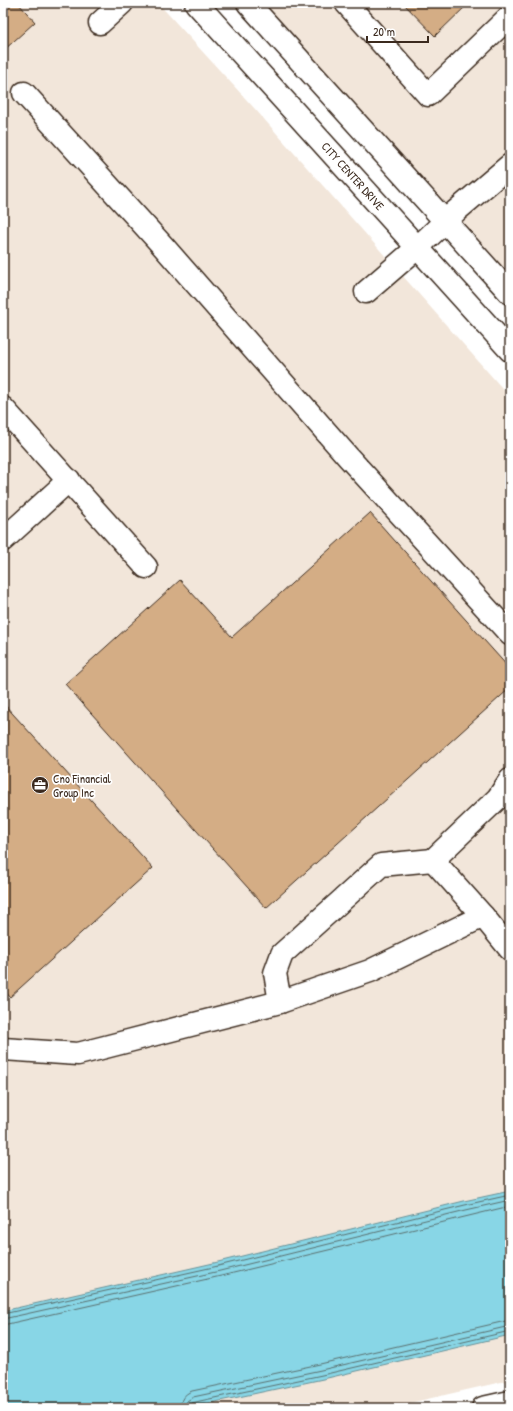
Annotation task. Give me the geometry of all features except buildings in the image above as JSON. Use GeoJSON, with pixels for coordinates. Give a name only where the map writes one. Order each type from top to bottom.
{"type":"FeatureCollection","features":[{"type":"Feature","properties":{"kind":"street"},"geometry":{"type":"LineString","coordinates":[[100,23],[122,3]]}},
{"type":"Feature","properties":{"kind":"street","name":"CITY CENTER DRIVE"},"geometry":{"type":"LineString","coordinates":[[196,3],[510,350]]}},
{"type":"Feature","properties":{"kind":"street"},"geometry":{"type":"LineString","coordinates":[[248,3],[510,293]]}},
{"type":"Feature","properties":{"kind":"street"},"geometry":{"type":"LineString","coordinates":[[346,3],[428,94],[510,16]]}},
{"type":"Feature","properties":{"kind":"street"},"geometry":{"type":"LineString","coordinates":[[24,93],[163,246],[349,458],[510,634]]}},
{"type":"Feature","properties":{"kind":"street"},"geometry":{"type":"LineString","coordinates":[[366,292],[510,165]]}},
{"type":"Feature","properties":{"kind":"street"},"geometry":{"type":"LineString","coordinates":[[3,408],[146,567]]}},
{"type":"Feature","properties":{"kind":"street"},"geometry":{"type":"LineString","coordinates":[[3,540],[69,480]]}},
{"type":"Feature","properties":{"kind":"street"},"geometry":{"type":"LineString","coordinates":[[280,1002],[275,973],[282,954],[381,865],[433,860],[498,798],[510,780]]}},
{"type":"Feature","properties":{"kind":"street"},"geometry":{"type":"LineString","coordinates":[[433,860],[510,949]]}},
{"type":"Feature","properties":{"kind":"street"},"geometry":{"type":"LineString","coordinates":[[3,1049],[78,1054],[280,1002],[370,971],[483,916]]}},
{"type":"Feature","properties":{"kind":"street"},"geometry":{"type":"LineString","coordinates":[[483,1408],[510,1402]]}},
{"type":"Feature","properties":{"kind":"shaded area"},"geometry":{"type":"Polygon","coordinates":[[[3,3],[158,3],[255,109],[510,397],[510,1380],[388,1408],[3,1408],[3,3]]]}},
{"type":"Feature","properties":{"kind":"shaded area"},"geometry":{"type":"Polygon","coordinates":[[[259,3],[510,3],[510,281],[259,3]]]}},
{"type":"Feature","properties":{"kind":"water"},"geometry":{"type":"Polygon","coordinates":[[[510,1191],[510,1335],[323,1379],[187,1408],[3,1408],[3,1311],[218,1262],[510,1191]]]}},
{"type":"Feature","properties":{"kind":"place","name":"Cno Financial Group Inc"},"geometry":{"type":"Point","coordinates":[40,785]}}]}
